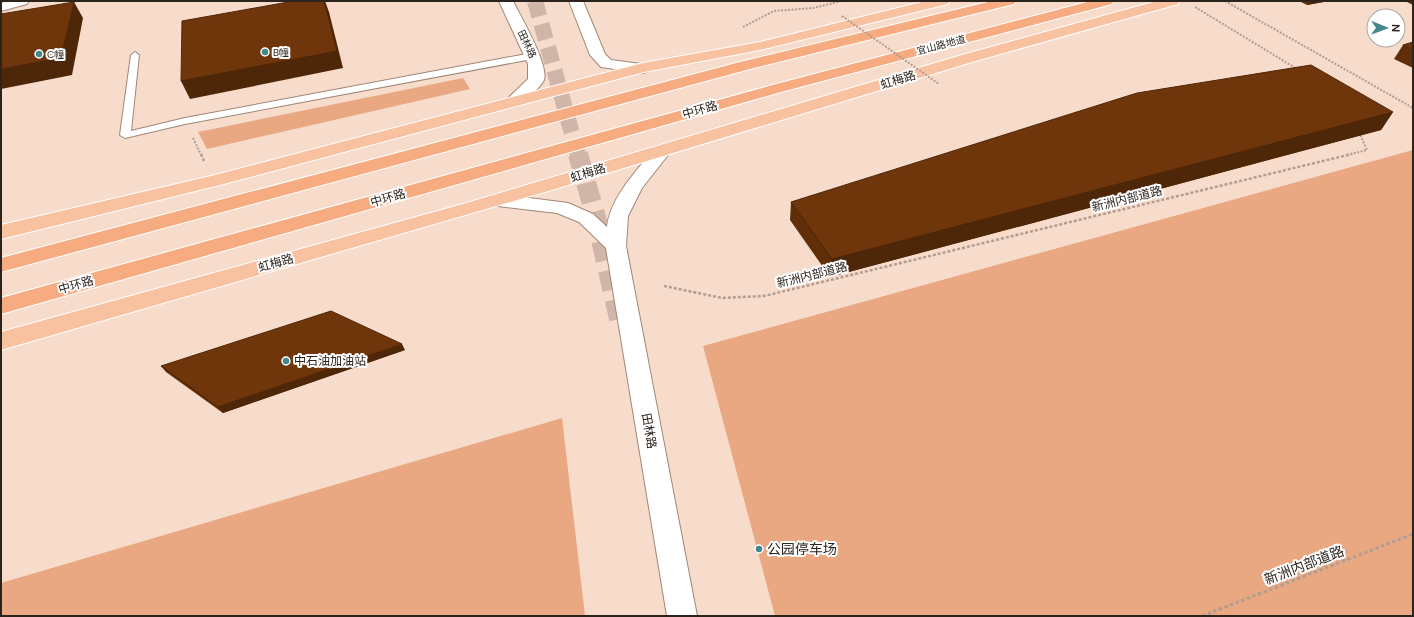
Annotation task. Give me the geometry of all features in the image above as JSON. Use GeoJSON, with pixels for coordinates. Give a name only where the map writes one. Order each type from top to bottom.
{"type":"FeatureCollection","features":[{"type":"Feature","properties":{"kind":"highway"},"geometry":{"type":"LineString","coordinates":[[1,265],[745,65],[1009,1]]}},
{"type":"Feature","properties":{"kind":"highway","name":"宜山路地道"},"geometry":{"type":"LineString","coordinates":[[775,88],[1107,1]]}},
{"type":"Feature","properties":{"kind":"highway","name":"中环路"},"geometry":{"type":"LineString","coordinates":[[1,306],[775,88]]}},
{"type":"Feature","properties":{"kind":"highway"},"geometry":{"type":"LineString","coordinates":[[1,258],[93,240]]}},
{"type":"Feature","properties":{"kind":"highway"},"geometry":{"type":"LineString","coordinates":[[1,312],[90,282]]}},
{"type":"Feature","properties":{"kind":"main road"},"geometry":{"type":"LineString","coordinates":[[1,232],[213,181],[643,68],[760,46],[943,1]]}},
{"type":"Feature","properties":{"kind":"main road","name":"虹梅路"},"geometry":{"type":"LineString","coordinates":[[1,341],[498,200],[1085,25],[1173,1]]}},
{"type":"Feature","properties":{"kind":"street"},"geometry":{"type":"LineString","coordinates":[[1,8],[22,1]]}},
{"type":"Feature","properties":{"kind":"street","name":"田林路"},"geometry":{"type":"LineString","coordinates":[[506,1],[536,64],[536,80],[528,89],[511,103]]}},
{"type":"Feature","properties":{"kind":"street"},"geometry":{"type":"LineString","coordinates":[[576,1],[598,55],[606,64],[643,68]]}},
{"type":"Feature","properties":{"kind":"street","name":"田林路"},"geometry":{"type":"LineString","coordinates":[[663,150],[634,186],[618,216],[616,246],[682,616]]}},
{"type":"Feature","properties":{"kind":"street"},"geometry":{"type":"LineString","coordinates":[[498,200],[561,207],[586,218],[616,246]]}},
{"type":"Feature","properties":{"kind":"lane"},"geometry":{"type":"LineString","coordinates":[[135,55],[125,135],[185,121],[532,56]]}},
{"type":"Feature","properties":{"kind":"path"},"geometry":{"type":"LineString","coordinates":[[760,46],[743,27],[774,11],[813,8],[842,1]]}},
{"type":"Feature","properties":{"kind":"path"},"geometry":{"type":"LineString","coordinates":[[1225,1],[1413,108]]}},
{"type":"Feature","properties":{"kind":"path"},"geometry":{"type":"LineString","coordinates":[[1195,7],[1303,73]]}},
{"type":"Feature","properties":{"kind":"path"},"geometry":{"type":"LineString","coordinates":[[842,16],[939,84]]}},
{"type":"Feature","properties":{"kind":"path"},"geometry":{"type":"LineString","coordinates":[[185,121],[205,163]]}},
{"type":"Feature","properties":{"kind":"path","name":"新洲内部道路"},"geometry":{"type":"LineString","coordinates":[[664,286],[722,298],[764,296],[1367,150],[1358,130]]}},
{"type":"Feature","properties":{"kind":"path","name":"新洲内部道路"},"geometry":{"type":"LineString","coordinates":[[1202,616],[1413,534]]}},
{"type":"Feature","properties":{"kind":"shaded area"},"geometry":{"type":"Polygon","coordinates":[[[463,78],[470,89],[207,149],[198,132],[463,78]]]}},
{"type":"Feature","properties":{"kind":"shaded area"},"geometry":{"type":"Polygon","coordinates":[[[1413,150],[1413,616],[775,616],[703,346],[1413,150]]]}},
{"type":"Feature","properties":{"kind":"shaded area"},"geometry":{"type":"Polygon","coordinates":[[[562,418],[585,616],[1,616],[1,583],[562,418]]]}},
{"type":"Feature","properties":{"kind":"building","name":"B幢"},"geometry":{"type":"Polygon","coordinates":[[[294,1],[324,1],[337,51],[181,81],[182,21],[294,1]]]}},
{"type":"Feature","properties":{"kind":"building"},"geometry":{"type":"Polygon","coordinates":[[[74,2],[61,58],[1,69],[1,14],[74,2]]]}},
{"type":"Feature","properties":{"kind":"building"},"geometry":{"type":"Polygon","coordinates":[[[1413,42],[1413,50],[1406,46],[1406,44],[1413,42]]]}},
{"type":"Feature","properties":{"kind":"building"},"geometry":{"type":"Polygon","coordinates":[[[1311,65],[1393,112],[832,259],[791,202],[1137,93],[1311,65]]]}},
{"type":"Feature","properties":{"kind":"building","name":"中石油加油站"},"geometry":{"type":"Polygon","coordinates":[[[331,311],[402,344],[218,407],[161,366],[331,311]]]}},
{"type":"Feature","properties":{"kind":"tunnel"},"geometry":{"type":"LineString","coordinates":[[535,1],[578,155]]}},
{"type":"Feature","properties":{"kind":"tunnel"},"geometry":{"type":"LineString","coordinates":[[578,154],[596,218],[621,327]]}},
{"type":"Feature","properties":{"kind":"place","name":"B幢"},"geometry":{"type":"Point","coordinates":[265,52]}},
{"type":"Feature","properties":{"kind":"place","name":"C幢"},"geometry":{"type":"Point","coordinates":[39,54]}},
{"type":"Feature","properties":{"kind":"place","name":"中石油加油站"},"geometry":{"type":"Point","coordinates":[286,361]}},
{"type":"Feature","properties":{"kind":"place","name":"公园停车场"},"geometry":{"type":"Point","coordinates":[759,549]}}]}
